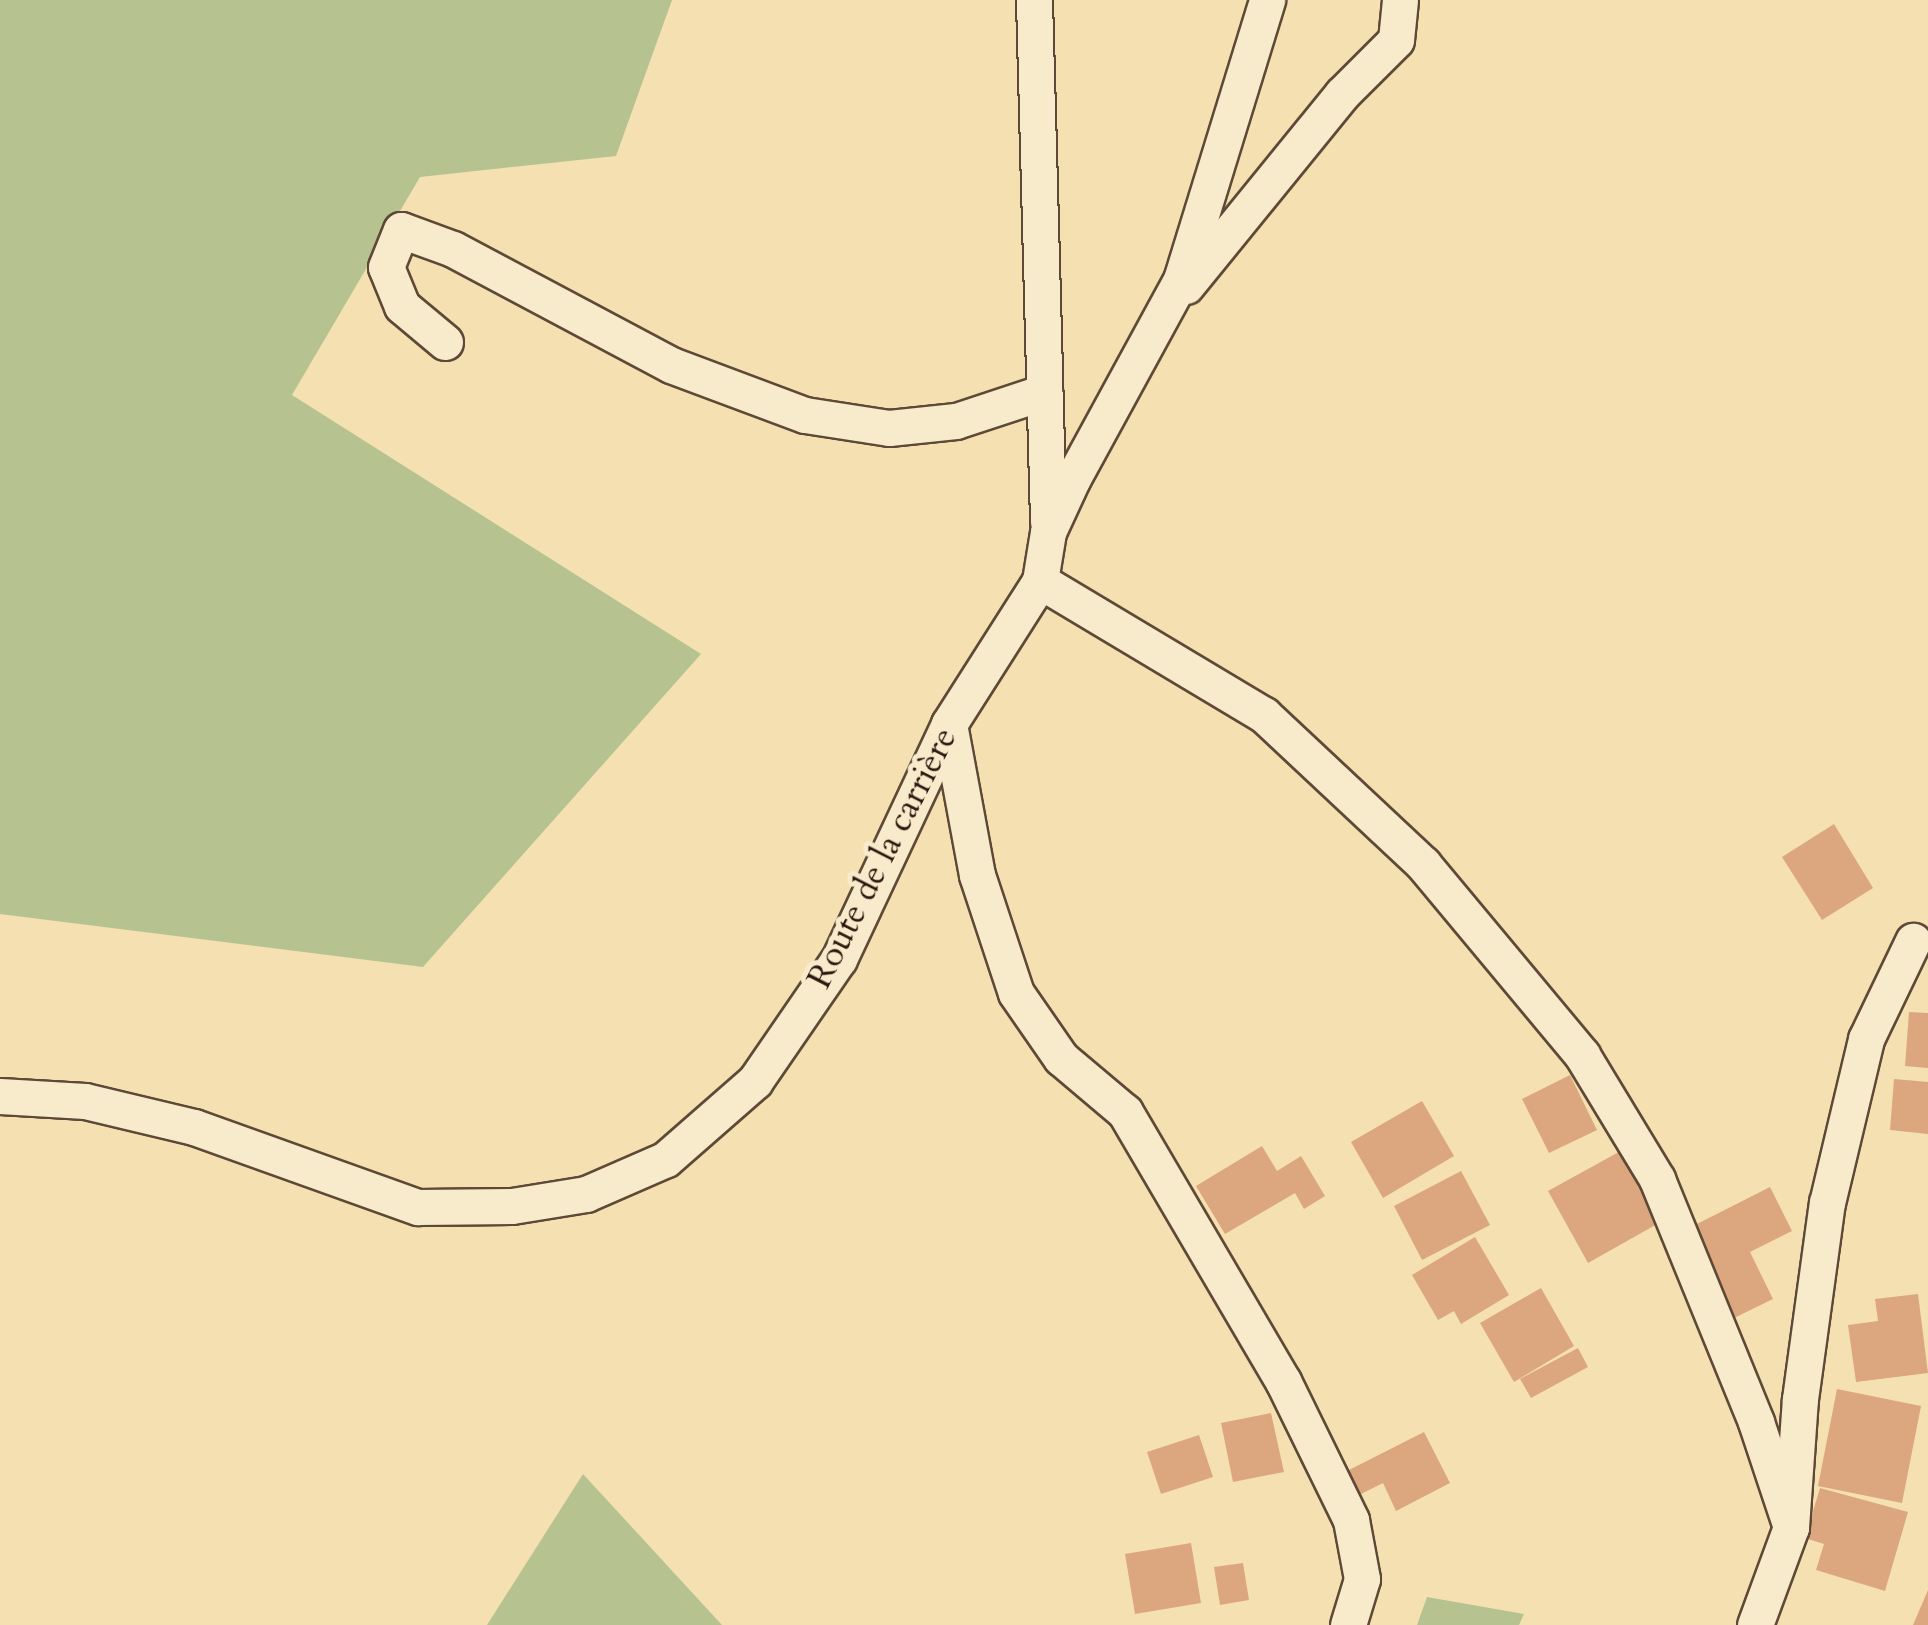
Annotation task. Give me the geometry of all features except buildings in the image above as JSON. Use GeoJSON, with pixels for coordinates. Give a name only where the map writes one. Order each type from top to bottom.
{"type":"FeatureCollection","features":[{"type":"Feature","properties":{"kind":"street"},"geometry":{"type":"LineString","coordinates":[[1034,0],[1048,532]]}},
{"type":"Feature","properties":{"kind":"street","name":"Route de la carrière"},"geometry":{"type":"LineString","coordinates":[[0,1096],[85,1101],[194,1126],[418,1207],[512,1206],[586,1194],[666,1160],[755,1081],[839,959],[949,724],[1040,581],[1048,532],[1181,280],[1266,0]]}},
{"type":"Feature","properties":{"kind":"street"},"geometry":{"type":"LineString","coordinates":[[1160,320],[1342,94],[1396,40],[1400,0]]}},
{"type":"Feature","properties":{"kind":"street"},"geometry":{"type":"LineString","coordinates":[[445,342],[402,306],[386,268],[401,230],[452,249],[670,365],[805,415],[889,428],[956,421],[1044,392]]}},
{"type":"Feature","properties":{"kind":"street"},"geometry":{"type":"LineString","coordinates":[[1040,581],[1264,715],[1423,864],[1582,1055],[1657,1179],[1756,1422],[1791,1527]]}},
{"type":"Feature","properties":{"kind":"street"},"geometry":{"type":"LineString","coordinates":[[949,724],[977,875],[1016,993],[1061,1058],[1125,1112],[1145,1141],[1283,1381],[1351,1520],[1362,1579],[1348,1625]]}},
{"type":"Feature","properties":{"kind":"street"},"geometry":{"type":"LineString","coordinates":[[1755,1625],[1791,1527],[1800,1399],[1827,1202],[1866,1039],[1913,941]]}},
{"type":"Feature","properties":{"kind":"green space"},"geometry":{"type":"Polygon","coordinates":[[[0,0],[672,0],[616,156],[420,177],[292,395],[701,654],[423,967],[0,914],[0,0]]]}},
{"type":"Feature","properties":{"kind":"green space"},"geometry":{"type":"Polygon","coordinates":[[[583,1474],[722,1625],[487,1625],[583,1474]]]}},
{"type":"Feature","properties":{"kind":"green space"},"geometry":{"type":"Polygon","coordinates":[[[1427,1597],[1524,1614],[1519,1625],[1417,1625],[1427,1597]]]}}]}
